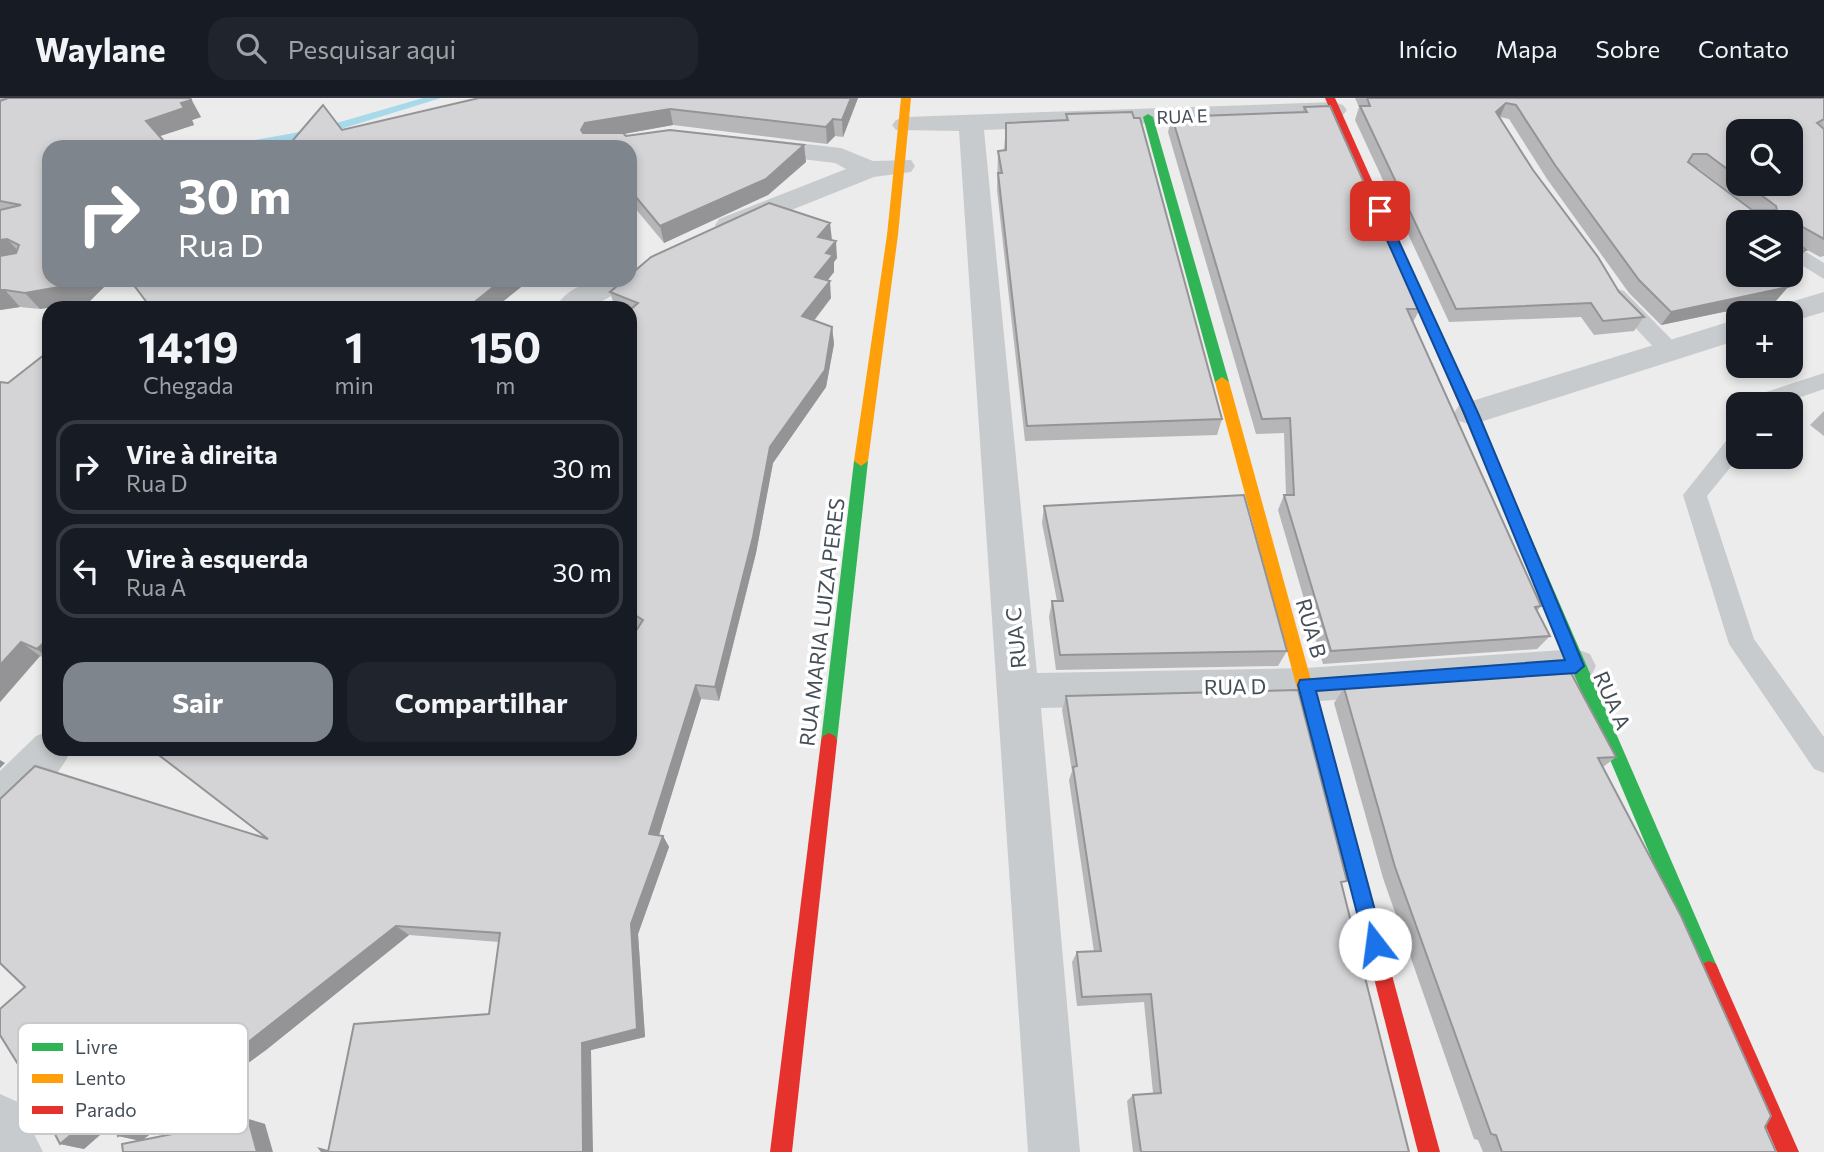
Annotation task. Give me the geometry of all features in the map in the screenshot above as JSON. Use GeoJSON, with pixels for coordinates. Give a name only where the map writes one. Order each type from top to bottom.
{"type":"FeatureCollection","features":[{"type":"Feature","properties":{"kind":"street","name":"RUA MARIA LUIZA PERES"},"geometry":{"type":"LineString","coordinates":[[781,1152],[874,348],[902,166],[906,98]]}},
{"type":"Feature","properties":{"kind":"street","name":"RUA E"},"geometry":{"type":"LineString","coordinates":[[905,125],[1148,117],[1332,104]]}},
{"type":"Feature","properties":{"kind":"street","name":"RUA A"},"geometry":{"type":"LineString","coordinates":[[1332,104],[1471,413],[1576,666],[1788,1152]]}},
{"type":"Feature","properties":{"kind":"street","name":"RUA B"},"geometry":{"type":"LineString","coordinates":[[1148,117],[1306,685],[1429,1152]]}},
{"type":"Feature","properties":{"kind":"street","name":"RUA C"},"geometry":{"type":"LineString","coordinates":[[971,124],[1019,691],[1054,1152]]}},
{"type":"Feature","properties":{"kind":"street"},"geometry":{"type":"LineString","coordinates":[[725,142],[841,156],[869,169]]}},
{"type":"Feature","properties":{"kind":"street"},"geometry":{"type":"LineString","coordinates":[[700,240],[746,217],[869,169],[902,166]]}},
{"type":"Feature","properties":{"kind":"street"},"geometry":{"type":"LineString","coordinates":[[579,301],[603,287]]}},
{"type":"Feature","properties":{"kind":"street"},"geometry":{"type":"LineString","coordinates":[[1803,308],[1824,302]]}},
{"type":"Feature","properties":{"kind":"street"},"geometry":{"type":"LineString","coordinates":[[1471,413],[1726,333]]}},
{"type":"Feature","properties":{"kind":"street","name":"RUA D"},"geometry":{"type":"LineString","coordinates":[[1019,691],[1306,685],[1576,666]]}},
{"type":"Feature","properties":{"kind":"street"},"geometry":{"type":"LineString","coordinates":[[0,800],[44,756]]}},
{"type":"Feature","properties":{"kind":"street"},"geometry":{"type":"LineString","coordinates":[[0,1121],[17,1152]]}},
{"type":"Feature","properties":{"kind":"lane"},"geometry":{"type":"LineString","coordinates":[[1803,258],[1824,274]]}},
{"type":"Feature","properties":{"kind":"lane"},"geometry":{"type":"LineString","coordinates":[[1606,278],[1619,299],[1669,351]]}},
{"type":"Feature","properties":{"kind":"lane"},"geometry":{"type":"LineString","coordinates":[[1792,392],[1824,381]]}},
{"type":"Feature","properties":{"kind":"lane"},"geometry":{"type":"LineString","coordinates":[[1726,457],[1695,495],[1742,644],[1824,760]]}},
{"type":"Feature","properties":{"kind":"building"},"geometry":{"type":"Polygon","coordinates":[[[8,98],[191,100],[181,103],[184,108],[146,121],[163,140],[42,140],[42,287],[59,287],[25,293],[0,290],[0,256],[16,253],[19,245],[7,239],[0,240],[0,210],[21,205],[0,201],[0,101],[8,98]]]}},
{"type":"Feature","properties":{"kind":"building"},"geometry":{"type":"Polygon","coordinates":[[[479,98],[851,98],[842,120],[833,119],[826,127],[670,109],[585,123],[581,130],[583,133],[623,133],[626,136],[670,130],[804,145],[766,179],[660,226],[637,198],[637,140],[293,140],[323,105],[342,130],[479,98]]]}},
{"type":"Feature","properties":{"kind":"building"},"geometry":{"type":"Polygon","coordinates":[[[1367,98],[1824,98],[1824,119],[1817,123],[1824,129],[1824,239],[1803,227],[1803,210],[1777,210],[1776,206],[1762,196],[1803,196],[1803,119],[1726,119],[1726,168],[1707,154],[1693,154],[1688,162],[1726,190],[1726,196],[1733,196],[1752,210],[1726,210],[1726,287],[1788,287],[1671,312],[1639,280],[1555,165],[1516,105],[1506,103],[1496,112],[1533,170],[1598,257],[1619,292],[1644,317],[1603,321],[1591,303],[1456,309],[1360,106],[1370,106],[1367,98]]]}},
{"type":"Feature","properties":{"kind":"building"},"geometry":{"type":"Polygon","coordinates":[[[1330,106],[1420,309],[1407,309],[1541,606],[1535,607],[1550,636],[1331,651],[1284,495],[1294,495],[1290,418],[1262,419],[1172,117],[1307,112],[1304,107],[1330,106]]]}},
{"type":"Feature","properties":{"kind":"building"},"geometry":{"type":"Polygon","coordinates":[[[1132,112],[1134,118],[1140,118],[1222,419],[1027,426],[998,173],[1002,173],[998,151],[1006,150],[1006,123],[1068,120],[1066,114],[1132,112]]]}},
{"type":"Feature","properties":{"kind":"building"},"geometry":{"type":"Polygon","coordinates":[[[769,203],[830,223],[818,237],[836,241],[826,253],[833,255],[815,277],[830,281],[802,316],[832,327],[825,370],[770,447],[753,537],[715,687],[696,685],[649,834],[663,836],[631,924],[637,1029],[582,1043],[583,1152],[328,1152],[354,1024],[489,1014],[500,933],[396,926],[248,1042],[248,1023],[18,1023],[18,1064],[0,1035],[0,1009],[25,987],[0,963],[0,799],[35,766],[268,839],[160,756],[637,756],[637,629],[643,620],[637,616],[638,303],[610,292],[616,287],[637,287],[637,269],[651,257],[769,203]]]}},
{"type":"Feature","properties":{"kind":"building"},"geometry":{"type":"Polygon","coordinates":[[[135,287],[493,287],[476,301],[146,301],[135,287]]]}},
{"type":"Feature","properties":{"kind":"building"},"geometry":{"type":"Polygon","coordinates":[[[42,356],[42,644],[37,649],[21,642],[0,665],[0,382],[8,383],[42,356]]]}},
{"type":"Feature","properties":{"kind":"building"},"geometry":{"type":"Polygon","coordinates":[[[1244,495],[1287,651],[1060,655],[1052,601],[1063,601],[1044,506],[1244,495]]]}},
{"type":"Feature","properties":{"kind":"building"},"geometry":{"type":"Polygon","coordinates":[[[1571,673],[1616,757],[1598,758],[1681,916],[1771,1116],[1765,1127],[1776,1152],[1502,1152],[1496,1135],[1491,1134],[1395,867],[1344,688],[1571,673]]]}},
{"type":"Feature","properties":{"kind":"building"},"geometry":{"type":"Polygon","coordinates":[[[1298,690],[1347,881],[1341,882],[1409,1152],[1141,1152],[1133,1095],[1161,1093],[1151,994],[1082,997],[1077,952],[1101,951],[1073,767],[1077,766],[1066,696],[1298,690]]]}},
{"type":"Feature","properties":{"kind":"building"},"geometry":{"type":"Polygon","coordinates":[[[248,1119],[257,1152],[123,1152],[122,1144],[172,1134],[248,1134],[248,1119]]]}},
{"type":"Feature","properties":{"kind":"building"},"geometry":{"type":"Polygon","coordinates":[[[55,1134],[72,1134],[60,1144],[55,1134]]]}},
{"type":"Feature","properties":{"kind":"waterway"},"geometry":{"type":"LineString","coordinates":[[276,140],[318,132],[435,98]]}},
{"type":"Feature","properties":{"kind":"traffic: fast"},"geometry":{"type":"LineString","coordinates":[[1148,117],[1222,382]]}},
{"type":"Feature","properties":{"kind":"traffic: fast"},"geometry":{"type":"LineString","coordinates":[[829,741],[861,461]]}},
{"type":"Feature","properties":{"kind":"traffic: fast"},"geometry":{"type":"LineString","coordinates":[[1500,482],[1709,971]]}},
{"type":"Feature","properties":{"kind":"traffic: slow"},"geometry":{"type":"LineString","coordinates":[[861,461],[892,235],[906,98]]}},
{"type":"Feature","properties":{"kind":"traffic: slow"},"geometry":{"type":"LineString","coordinates":[[1222,382],[1371,931]]}},
{"type":"Feature","properties":{"kind":"traffic: jam"},"geometry":{"type":"LineString","coordinates":[[1330,98],[1500,482]]}},
{"type":"Feature","properties":{"kind":"traffic: jam"},"geometry":{"type":"LineString","coordinates":[[781,1152],[829,741]]}},
{"type":"Feature","properties":{"kind":"traffic: jam"},"geometry":{"type":"LineString","coordinates":[[1371,931],[1429,1152]]}},
{"type":"Feature","properties":{"kind":"traffic: jam"},"geometry":{"type":"LineString","coordinates":[[1709,971],[1788,1152]]}},
{"type":"Feature","properties":{"kind":"route"},"geometry":{"type":"LineString","coordinates":[[1375,944],[1306,685],[1576,666],[1471,413],[1380,211]]}}]}
